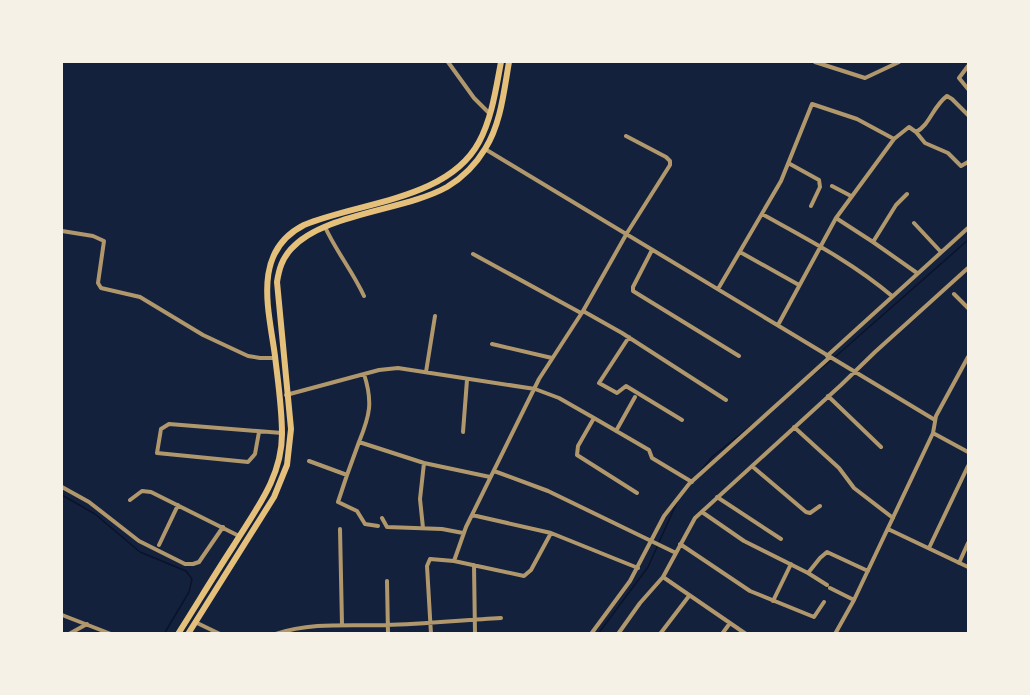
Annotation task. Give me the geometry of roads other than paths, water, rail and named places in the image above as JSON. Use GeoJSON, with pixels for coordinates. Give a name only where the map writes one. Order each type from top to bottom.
{"type":"FeatureCollection","features":[{"type":"Feature","properties":{"kind":"highway"},"geometry":{"type":"LineString","coordinates":[[178,633],[262,501],[279,460],[282,433],[267,281],[273,257],[283,241],[296,229],[318,219],[430,186],[452,174],[479,143],[490,114],[501,62]]}},
{"type":"Feature","properties":{"kind":"highway"},"geometry":{"type":"LineString","coordinates":[[188,633],[262,516],[284,476],[289,456],[291,429],[278,310],[277,282],[280,267],[297,243],[324,227],[438,192],[465,173],[491,139],[498,117],[509,62]]}},
{"type":"Feature","properties":{"kind":"street"},"geometry":{"type":"LineString","coordinates":[[448,62],[474,98],[490,114]]}},
{"type":"Feature","properties":{"kind":"street"},"geometry":{"type":"LineString","coordinates":[[815,62],[866,78],[899,62]]}},
{"type":"Feature","properties":{"kind":"street"},"geometry":{"type":"LineString","coordinates":[[829,66],[836,62]]}},
{"type":"Feature","properties":{"kind":"street"},"geometry":{"type":"LineString","coordinates":[[969,66],[959,78],[969,89]]}},
{"type":"Feature","properties":{"kind":"street"},"geometry":{"type":"LineString","coordinates":[[916,132],[922,129],[935,107],[947,96],[969,115]]}},
{"type":"Feature","properties":{"kind":"street"},"geometry":{"type":"LineString","coordinates":[[718,289],[782,182],[812,104],[854,118],[894,139]]}},
{"type":"Feature","properties":{"kind":"street"},"geometry":{"type":"LineString","coordinates":[[778,325],[836,218],[894,139],[909,127],[926,143],[948,153],[961,166],[969,162]]}},
{"type":"Feature","properties":{"kind":"street"},"geometry":{"type":"LineString","coordinates":[[454,561],[463,533],[535,389],[670,165],[666,157],[627,136]]}},
{"type":"Feature","properties":{"kind":"street"},"geometry":{"type":"LineString","coordinates":[[485,149],[934,420]]}},
{"type":"Feature","properties":{"kind":"street"},"geometry":{"type":"LineString","coordinates":[[789,164],[819,180],[820,187],[811,206]]}},
{"type":"Feature","properties":{"kind":"street"},"geometry":{"type":"LineString","coordinates":[[832,186],[851,196]]}},
{"type":"Feature","properties":{"kind":"street"},"geometry":{"type":"LineString","coordinates":[[873,243],[896,205],[907,194]]}},
{"type":"Feature","properties":{"kind":"street"},"geometry":{"type":"LineString","coordinates":[[762,214],[820,245],[892,296]]}},
{"type":"Feature","properties":{"kind":"street"},"geometry":{"type":"LineString","coordinates":[[836,218],[917,273]]}},
{"type":"Feature","properties":{"kind":"street"},"geometry":{"type":"LineString","coordinates":[[914,223],[941,252]]}},
{"type":"Feature","properties":{"kind":"street"},"geometry":{"type":"LineString","coordinates":[[324,227],[364,296]]}},
{"type":"Feature","properties":{"kind":"street"},"geometry":{"type":"LineString","coordinates":[[591,633],[639,568],[653,543],[656,530],[675,501],[692,482],[917,273],[969,228]]}},
{"type":"Feature","properties":{"kind":"street"},"geometry":{"type":"LineString","coordinates":[[62,231],[93,236],[104,241],[98,283],[101,288],[140,297],[203,335],[248,356],[275,358]]}},
{"type":"Feature","properties":{"kind":"street"},"geometry":{"type":"LineString","coordinates":[[652,250],[633,291],[739,356]]}},
{"type":"Feature","properties":{"kind":"street"},"geometry":{"type":"LineString","coordinates":[[740,252],[799,285]]}},
{"type":"Feature","properties":{"kind":"street"},"geometry":{"type":"LineString","coordinates":[[472,254],[628,337],[726,400]]}},
{"type":"Feature","properties":{"kind":"street"},"geometry":{"type":"LineString","coordinates":[[618,633],[663,577],[674,552],[690,526],[702,512],[753,467],[852,371],[969,268]]}},
{"type":"Feature","properties":{"kind":"street"},"geometry":{"type":"LineString","coordinates":[[954,294],[969,308]]}},
{"type":"Feature","properties":{"kind":"street"},"geometry":{"type":"LineString","coordinates":[[426,372],[435,316]]}},
{"type":"Feature","properties":{"kind":"street"},"geometry":{"type":"LineString","coordinates":[[628,337],[599,383],[617,393],[626,386],[682,420]]}},
{"type":"Feature","properties":{"kind":"street"},"geometry":{"type":"LineString","coordinates":[[492,344],[552,358]]}},
{"type":"Feature","properties":{"kind":"street"},"geometry":{"type":"LineString","coordinates":[[835,633],[854,600],[933,433],[934,420],[969,357]]}},
{"type":"Feature","properties":{"kind":"street"},"geometry":{"type":"LineString","coordinates":[[279,396],[364,374],[398,368],[535,389],[559,398],[616,430],[651,451],[652,458],[692,482]]}},
{"type":"Feature","properties":{"kind":"street"},"geometry":{"type":"LineString","coordinates":[[364,374],[370,394],[368,419],[338,502],[357,511],[365,524],[378,526]]}},
{"type":"Feature","properties":{"kind":"street"},"geometry":{"type":"LineString","coordinates":[[463,432],[467,380]]}},
{"type":"Feature","properties":{"kind":"street"},"geometry":{"type":"LineString","coordinates":[[828,396],[881,447]]}},
{"type":"Feature","properties":{"kind":"street"},"geometry":{"type":"LineString","coordinates":[[616,430],[635,398]]}},
{"type":"Feature","properties":{"kind":"street"},"geometry":{"type":"LineString","coordinates":[[594,418],[578,446],[577,455],[638,493]]}},
{"type":"Feature","properties":{"kind":"street"},"geometry":{"type":"LineString","coordinates":[[259,432],[255,454],[248,462],[157,453],[161,429],[169,424],[282,433]]}},
{"type":"Feature","properties":{"kind":"street"},"geometry":{"type":"LineString","coordinates":[[794,427],[839,468],[854,488],[892,518]]}},
{"type":"Feature","properties":{"kind":"street"},"geometry":{"type":"LineString","coordinates":[[933,433],[969,452]]}},
{"type":"Feature","properties":{"kind":"street"},"geometry":{"type":"LineString","coordinates":[[359,442],[424,464],[490,477]]}},
{"type":"Feature","properties":{"kind":"street"},"geometry":{"type":"LineString","coordinates":[[309,461],[347,475]]}},
{"type":"Feature","properties":{"kind":"street"},"geometry":{"type":"LineString","coordinates":[[423,528],[420,499],[424,464]]}},
{"type":"Feature","properties":{"kind":"street"},"geometry":{"type":"LineString","coordinates":[[929,548],[969,466]]}},
{"type":"Feature","properties":{"kind":"street"},"geometry":{"type":"LineString","coordinates":[[753,467],[806,512],[810,513],[820,506]]}},
{"type":"Feature","properties":{"kind":"street"},"geometry":{"type":"LineString","coordinates":[[494,471],[548,491],[674,552]]}},
{"type":"Feature","properties":{"kind":"street"},"geometry":{"type":"LineString","coordinates":[[62,487],[90,502],[150,548],[185,564],[199,562],[224,527]]}},
{"type":"Feature","properties":{"kind":"street"},"geometry":{"type":"LineString","coordinates":[[130,500],[138,492],[146,491],[239,536]]}},
{"type":"Feature","properties":{"kind":"street"},"geometry":{"type":"LineString","coordinates":[[717,497],[782,539]]}},
{"type":"Feature","properties":{"kind":"street"},"geometry":{"type":"LineString","coordinates":[[159,545],[178,505]]}},
{"type":"Feature","properties":{"kind":"street"},"geometry":{"type":"LineString","coordinates":[[702,512],[744,541],[808,573],[854,600]]}},
{"type":"Feature","properties":{"kind":"street"},"geometry":{"type":"LineString","coordinates":[[472,515],[551,533],[639,568]]}},
{"type":"Feature","properties":{"kind":"street"},"geometry":{"type":"LineString","coordinates":[[382,518],[387,527],[423,528],[463,533]]}},
{"type":"Feature","properties":{"kind":"street"},"geometry":{"type":"LineString","coordinates":[[888,529],[969,567]]}},
{"type":"Feature","properties":{"kind":"street"},"geometry":{"type":"LineString","coordinates":[[340,530],[342,633]]}},
{"type":"Feature","properties":{"kind":"street"},"geometry":{"type":"LineString","coordinates":[[431,633],[428,562],[432,558],[520,576],[527,575],[551,533]]}},
{"type":"Feature","properties":{"kind":"street"},"geometry":{"type":"LineString","coordinates":[[959,563],[969,543]]}},
{"type":"Feature","properties":{"kind":"street"},"geometry":{"type":"LineString","coordinates":[[680,544],[741,585],[773,601],[814,617],[824,602]]}},
{"type":"Feature","properties":{"kind":"street"},"geometry":{"type":"LineString","coordinates":[[808,573],[827,552],[868,571]]}},
{"type":"Feature","properties":{"kind":"street"},"geometry":{"type":"LineString","coordinates":[[773,601],[790,564]]}},
{"type":"Feature","properties":{"kind":"street"},"geometry":{"type":"LineString","coordinates":[[474,565],[475,633]]}},
{"type":"Feature","properties":{"kind":"street"},"geometry":{"type":"LineString","coordinates":[[663,577],[746,633]]}},
{"type":"Feature","properties":{"kind":"street"},"geometry":{"type":"LineString","coordinates":[[387,581],[388,633]]}},
{"type":"Feature","properties":{"kind":"street"},"geometry":{"type":"LineString","coordinates":[[660,633],[689,596]]}},
{"type":"Feature","properties":{"kind":"street"},"geometry":{"type":"LineString","coordinates":[[62,615],[111,633]]}},
{"type":"Feature","properties":{"kind":"street"},"geometry":{"type":"LineString","coordinates":[[276,633],[294,629],[342,625],[388,625],[501,618]]}},
{"type":"Feature","properties":{"kind":"street"},"geometry":{"type":"LineString","coordinates":[[194,622],[220,633]]}},
{"type":"Feature","properties":{"kind":"street"},"geometry":{"type":"LineString","coordinates":[[722,633],[730,623]]}},
{"type":"Feature","properties":{"kind":"street"},"geometry":{"type":"LineString","coordinates":[[69,633],[87,624]]}},
{"type":"Feature","properties":{"kind":"waterway"},"geometry":{"type":"LineString","coordinates":[[835,357],[968,240]]}},
{"type":"Feature","properties":{"kind":"waterway"},"geometry":{"type":"LineString","coordinates":[[814,374],[831,360]]}},
{"type":"Feature","properties":{"kind":"waterway"},"geometry":{"type":"LineString","coordinates":[[700,472],[712,457],[752,425]]}},
{"type":"Feature","properties":{"kind":"waterway"},"geometry":{"type":"LineString","coordinates":[[62,495],[95,514],[140,552],[186,571],[192,579],[189,592],[164,634]]}},
{"type":"Feature","properties":{"kind":"waterway"},"geometry":{"type":"LineString","coordinates":[[598,634],[648,567],[677,502]]}}]}
